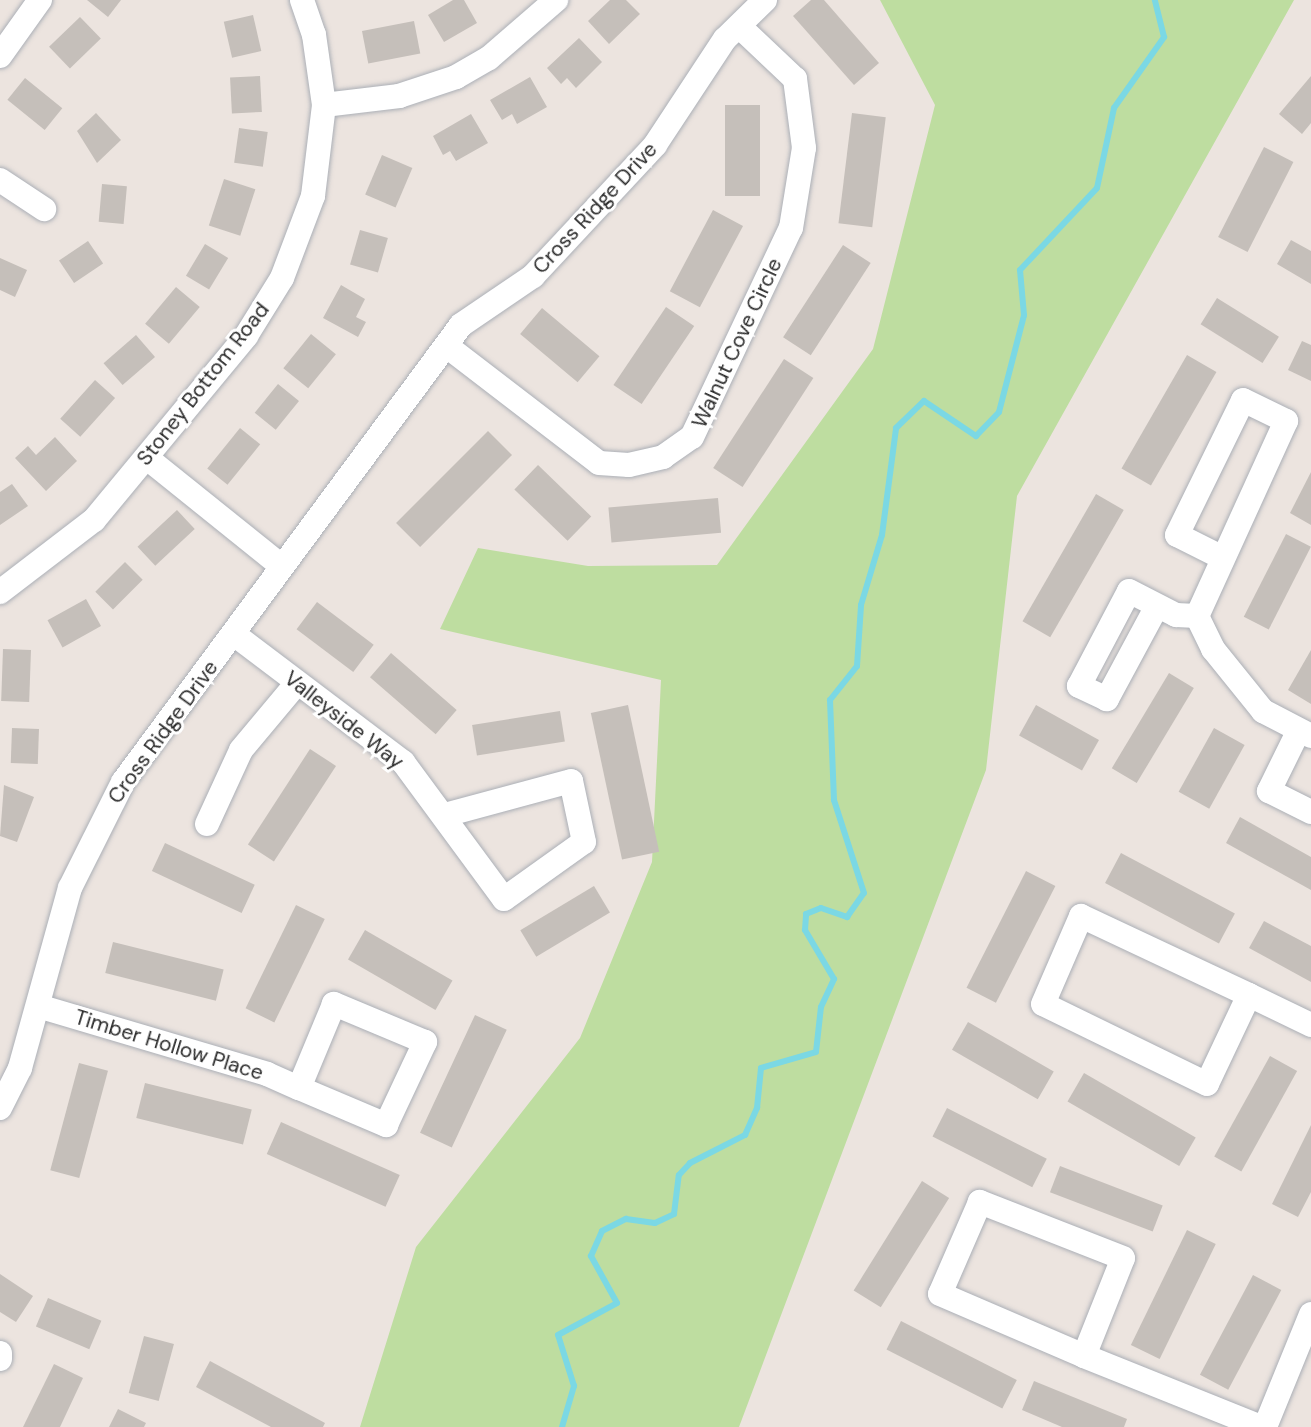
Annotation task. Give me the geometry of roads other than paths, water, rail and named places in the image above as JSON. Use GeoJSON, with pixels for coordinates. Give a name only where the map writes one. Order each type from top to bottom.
{"type":"FeatureCollection","features":[{"type":"Feature","properties":{"kind":"street"},"geometry":{"type":"LineString","coordinates":[[0,56],[10,19],[40,0]]}},
{"type":"Feature","properties":{"kind":"street","name":"Stoney Bottom Road"},"geometry":{"type":"LineString","coordinates":[[0,592],[94,520],[246,336],[282,278],[313,196],[324,105],[314,35],[302,0]]}},
{"type":"Feature","properties":{"kind":"street"},"geometry":{"type":"LineString","coordinates":[[324,105],[399,96],[456,77],[489,58],[556,0]]}},
{"type":"Feature","properties":{"kind":"street","name":"Cross Ridge Drive"},"geometry":{"type":"LineString","coordinates":[[0,1108],[37,1006],[70,888],[94,830],[123,782],[234,635],[280,565],[477,308],[533,276],[655,145],[725,39],[765,0]]}},
{"type":"Feature","properties":{"kind":"street","name":"Walnut Cove Circle"},"geometry":{"type":"LineString","coordinates":[[448,347],[599,463],[629,465],[663,457],[692,438],[792,228],[804,148],[795,79],[740,27]]}},
{"type":"Feature","properties":{"kind":"street"},"geometry":{"type":"LineString","coordinates":[[0,180],[44,209]]}},
{"type":"Feature","properties":{"kind":"street"},"geometry":{"type":"LineString","coordinates":[[1198,616],[1221,557],[1286,421],[1243,400],[1177,535],[1221,557]]}},
{"type":"Feature","properties":{"kind":"street"},"geometry":{"type":"LineString","coordinates":[[147,458],[280,565]]}},
{"type":"Feature","properties":{"kind":"street"},"geometry":{"type":"LineString","coordinates":[[1157,606],[1198,616],[1233,678],[1263,712],[1304,734],[1269,791],[1311,812]]}},
{"type":"Feature","properties":{"kind":"street","name":"Valleyside Way"},"geometry":{"type":"LineString","coordinates":[[234,635],[403,762],[504,899],[583,842],[571,781],[444,815]]}},
{"type":"Feature","properties":{"kind":"street"},"geometry":{"type":"LineString","coordinates":[[207,824],[241,750],[297,683]]}},
{"type":"Feature","properties":{"kind":"street"},"geometry":{"type":"LineString","coordinates":[[1249,995],[1207,1084],[1043,1004],[1082,916],[1249,995],[1311,1026]]}},
{"type":"Feature","properties":{"kind":"street","name":"Timber Hollow Place"},"geometry":{"type":"LineString","coordinates":[[37,1006],[299,1088],[386,1125],[425,1042],[334,1004],[299,1088]]}},
{"type":"Feature","properties":{"kind":"street"},"geometry":{"type":"LineString","coordinates":[[1084,1356],[1123,1258],[980,1202],[940,1294],[1084,1356],[1263,1427],[1311,1314]]}},
{"type":"Feature","properties":{"kind":"street"},"geometry":{"type":"LineString","coordinates":[[0,1353],[0,1359]]}},
{"type":"Feature","properties":{"kind":"waterway"},"geometry":{"type":"LineString","coordinates":[[562,1427],[574,1386],[558,1335],[617,1303],[591,1256],[602,1231],[626,1219],[655,1223],[674,1214],[679,1175],[690,1163],[745,1135],[757,1108],[761,1068],[816,1052],[821,1007],[834,979],[805,930],[806,914],[821,908],[847,917],[864,893],[834,800],[830,700],[857,666],[861,605],[882,535],[896,428],[924,401],[976,436],[999,412],[1024,315],[1020,270],[1097,188],[1114,108],[1164,37],[1155,0]]}}]}
